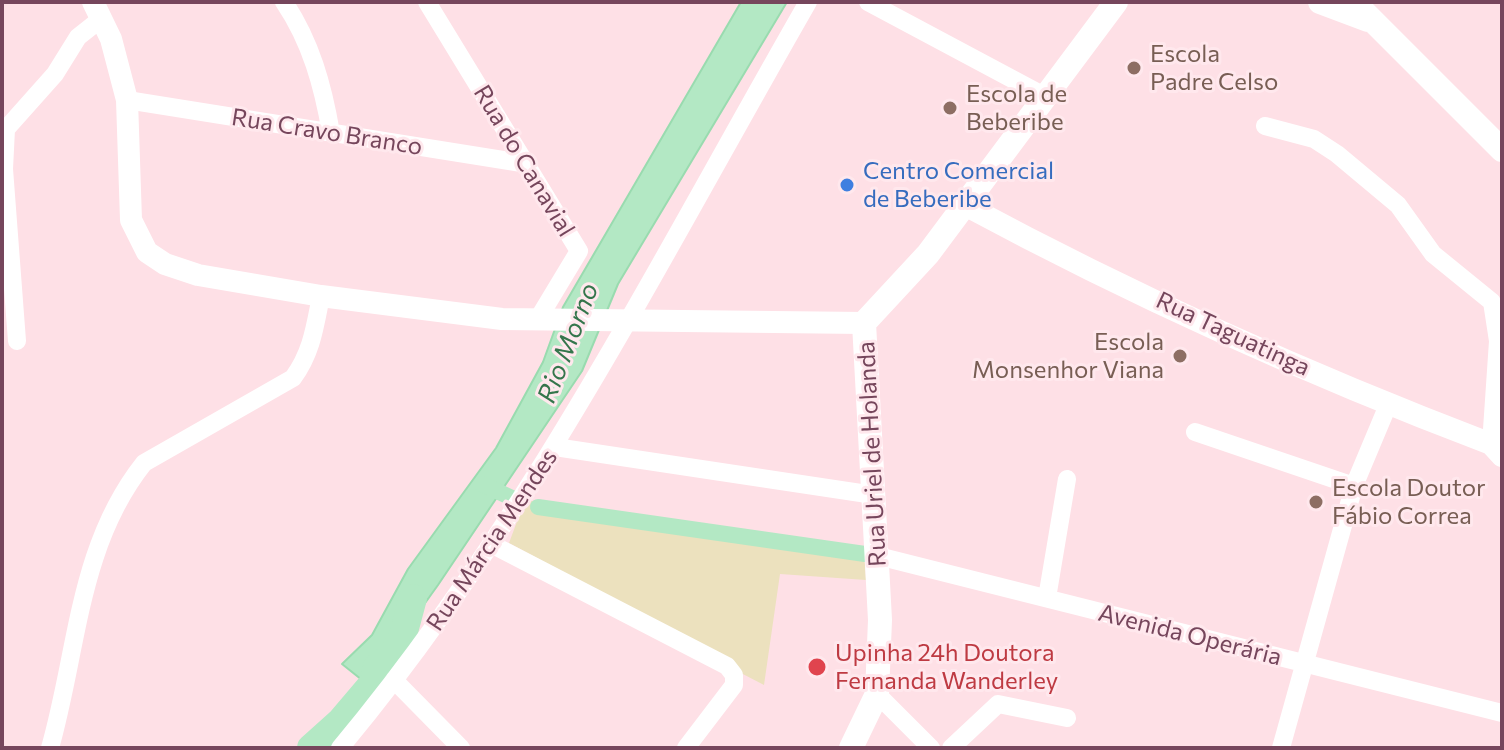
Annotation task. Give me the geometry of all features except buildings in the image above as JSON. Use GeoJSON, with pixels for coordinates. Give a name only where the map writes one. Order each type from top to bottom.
{"type":"FeatureCollection","features":[{"type":"Feature","properties":{"kind":"main road","name":"Rua Uriel de Holanda"},"geometry":{"type":"LineString","coordinates":[[851,748],[877,694],[880,620],[864,323],[902,286],[1116,2]]}},
{"type":"Feature","properties":{"kind":"main road"},"geometry":{"type":"LineString","coordinates":[[1320,2],[1361,11],[1502,150]]}},
{"type":"Feature","properties":{"kind":"street"},"geometry":{"type":"LineString","coordinates":[[284,2],[313,59],[324,89],[331,133]]}},
{"type":"Feature","properties":{"kind":"street","name":"Rua do Canavial"},"geometry":{"type":"LineString","coordinates":[[427,2],[579,251],[546,320]]}},
{"type":"Feature","properties":{"kind":"street","name":"Rua Márcia Mendes"},"geometry":{"type":"LineString","coordinates":[[346,746],[491,544],[555,447],[617,321],[808,2]]}},
{"type":"Feature","properties":{"kind":"street"},"geometry":{"type":"LineString","coordinates":[[868,2],[1046,97]]}},
{"type":"Feature","properties":{"kind":"street"},"geometry":{"type":"LineString","coordinates":[[98,10],[127,100],[131,220],[147,252],[165,264],[198,275],[440,314],[546,320],[864,323]]}},
{"type":"Feature","properties":{"kind":"street"},"geometry":{"type":"LineString","coordinates":[[17,341],[4,169],[6,129],[55,74],[98,10]]}},
{"type":"Feature","properties":{"kind":"street","name":"Rua Cravo Branco"},"geometry":{"type":"LineString","coordinates":[[127,100],[528,164]]}},
{"type":"Feature","properties":{"kind":"street"},"geometry":{"type":"LineString","coordinates":[[1265,126],[1314,139],[1337,154],[1398,205],[1433,254],[1492,302],[1498,341],[1497,450]]}},
{"type":"Feature","properties":{"kind":"street","name":"Rua Taguatinga"},"geometry":{"type":"LineString","coordinates":[[965,205],[1026,238],[1388,405],[1497,450]]}},
{"type":"Feature","properties":{"kind":"street"},"geometry":{"type":"LineString","coordinates":[[50,748],[97,543],[129,481],[144,463],[293,378],[306,360],[313,340],[321,296]]}},
{"type":"Feature","properties":{"kind":"street"},"geometry":{"type":"LineString","coordinates":[[1281,748],[1307,664],[1354,486],[1388,405]]}},
{"type":"Feature","properties":{"kind":"street"},"geometry":{"type":"LineString","coordinates":[[1195,432],[1354,486]]}},
{"type":"Feature","properties":{"kind":"street"},"geometry":{"type":"LineString","coordinates":[[555,447],[874,495]]}},
{"type":"Feature","properties":{"kind":"street"},"geometry":{"type":"LineString","coordinates":[[1047,598],[1067,479]]}},
{"type":"Feature","properties":{"kind":"street"},"geometry":{"type":"LineString","coordinates":[[491,544],[727,666],[734,675],[734,685],[686,748]]}},
{"type":"Feature","properties":{"kind":"street","name":"Avenida Operária"},"geometry":{"type":"LineString","coordinates":[[878,556],[1502,713]]}},
{"type":"Feature","properties":{"kind":"street"},"geometry":{"type":"LineString","coordinates":[[394,680],[461,748]]}},
{"type":"Feature","properties":{"kind":"street"},"geometry":{"type":"LineString","coordinates":[[877,694],[931,748]]}},
{"type":"Feature","properties":{"kind":"street"},"geometry":{"type":"LineString","coordinates":[[951,748],[998,704],[1067,718]]}},
{"type":"Feature","properties":{"kind":"shaded area"},"geometry":{"type":"Polygon","coordinates":[[[525,500],[864,552],[866,580],[780,574],[764,685],[737,671],[729,661],[509,543],[525,500]]]}},
{"type":"Feature","properties":{"kind":"water"},"geometry":{"type":"Polygon","coordinates":[[[741,2],[787,2],[618,284],[582,371],[438,585],[367,684],[342,664],[372,635],[408,569],[496,448],[543,362],[563,307],[741,2]]]}},
{"type":"Feature","properties":{"kind":"waterway"},"geometry":{"type":"LineString","coordinates":[[482,484],[514,499]]}},
{"type":"Feature","properties":{"kind":"waterway"},"geometry":{"type":"LineString","coordinates":[[538,507],[865,554]]}},
{"type":"Feature","properties":{"kind":"waterway","name":"Rio Morno"},"geometry":{"type":"LineString","coordinates":[[311,748],[340,722],[374,682],[377,667],[391,656],[402,639],[413,598]]}},
{"type":"Feature","properties":{"kind":"place","name":"Escola Padre Celso"},"geometry":{"type":"Point","coordinates":[1134,68]}},
{"type":"Feature","properties":{"kind":"place","name":"Escola de Beberibe"},"geometry":{"type":"Point","coordinates":[950,108]}},
{"type":"Feature","properties":{"kind":"place","name":"Centro Comercial de Beberibe"},"geometry":{"type":"Point","coordinates":[847,185]}},
{"type":"Feature","properties":{"kind":"place","name":"Escola Monsenhor Viana"},"geometry":{"type":"Point","coordinates":[1180,356]}},
{"type":"Feature","properties":{"kind":"place","name":"Escola Doutor Fábio Correa"},"geometry":{"type":"Point","coordinates":[1316,502]}},
{"type":"Feature","properties":{"kind":"place","name":"Upinha 24h Doutora Fernanda Wanderley"},"geometry":{"type":"Point","coordinates":[817,667]}}]}
